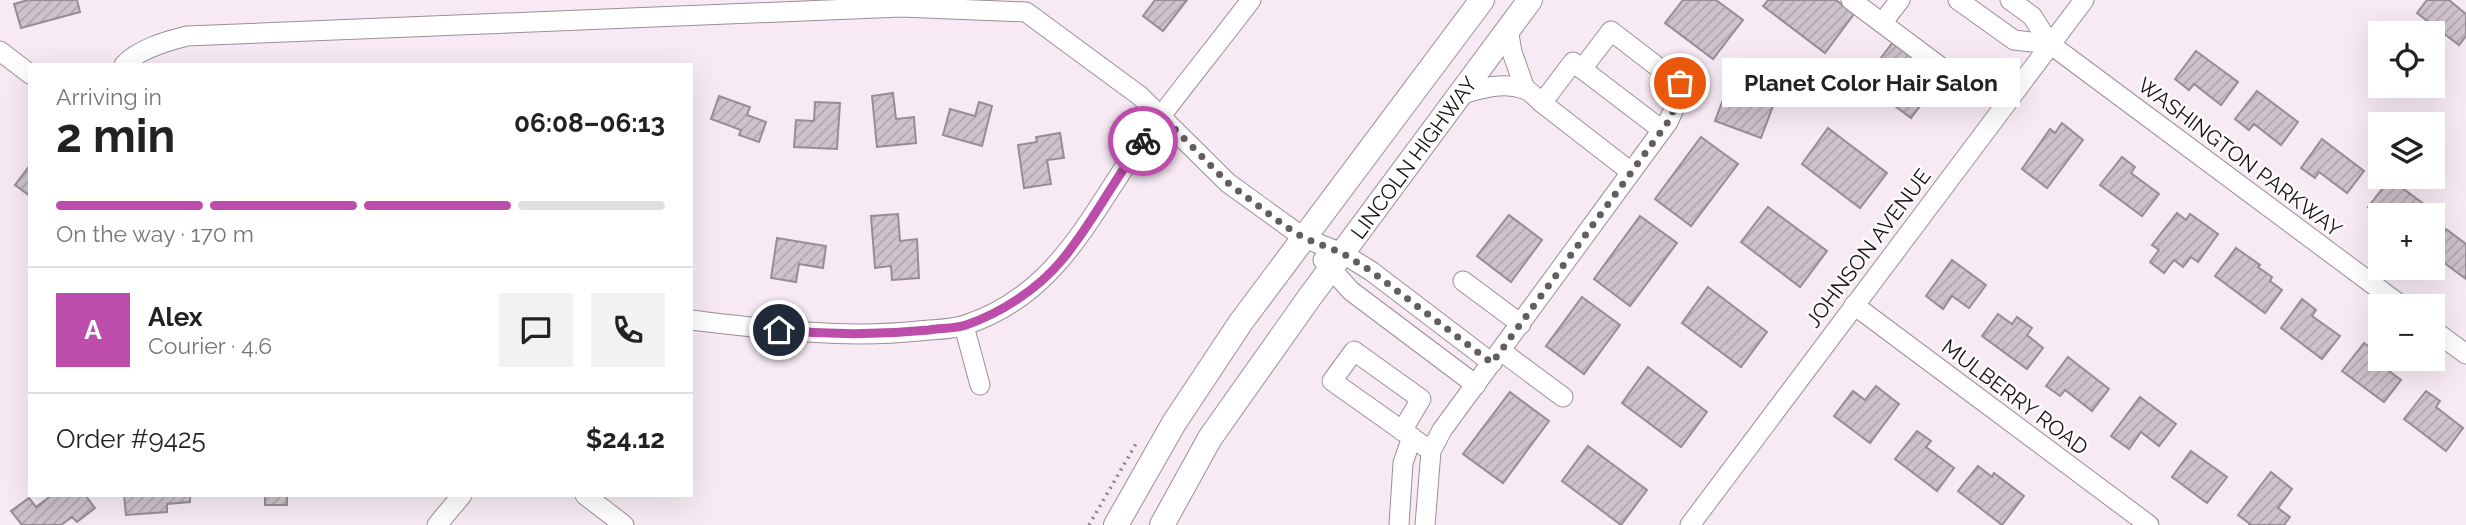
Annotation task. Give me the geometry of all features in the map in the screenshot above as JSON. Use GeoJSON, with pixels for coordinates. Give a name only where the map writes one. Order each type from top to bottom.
{"type":"FeatureCollection","features":[{"type":"Feature","properties":{"kind":"main road","name":"LINCOLN HIGHWAY"},"geometry":{"type":"LineString","coordinates":[[1116,525],[1182,412],[1241,322],[1482,0]]}},
{"type":"Feature","properties":{"kind":"main road","name":"LINCOLN HIGHWAY"},"geometry":{"type":"LineString","coordinates":[[1162,525],[1210,438],[1336,261],[1530,0]]}},
{"type":"Feature","properties":{"kind":"street"},"geometry":{"type":"LineString","coordinates":[[693,320],[827,335],[887,334],[964,326],[1006,307],[1037,284],[1061,261],[1097,212],[1138,148],[1251,0]]}},
{"type":"Feature","properties":{"kind":"street"},"geometry":{"type":"LineString","coordinates":[[1851,0],[1958,80]]}},
{"type":"Feature","properties":{"kind":"street"},"geometry":{"type":"LineString","coordinates":[[1882,23],[1900,0]]}},
{"type":"Feature","properties":{"kind":"street"},"geometry":{"type":"LineString","coordinates":[[1958,0],[2014,40],[2050,44]]}},
{"type":"Feature","properties":{"kind":"street","name":"WASHINGTON PARKWAY"},"geometry":{"type":"LineString","coordinates":[[2010,0],[2032,16],[2050,44],[2386,294]]}},
{"type":"Feature","properties":{"kind":"street","name":"JOHNSON AVENUE"},"geometry":{"type":"LineString","coordinates":[[1690,525],[2084,0]]}},
{"type":"Feature","properties":{"kind":"street"},"geometry":{"type":"LineString","coordinates":[[126,63],[170,40],[187,36],[901,3],[1026,12],[1140,96],[1228,183],[1336,261],[1371,271],[1496,357],[1563,397]]}},
{"type":"Feature","properties":{"kind":"street"},"geometry":{"type":"LineString","coordinates":[[1508,29],[1512,52],[1525,89],[1631,172]]}},
{"type":"Feature","properties":{"kind":"street"},"geometry":{"type":"LineString","coordinates":[[1425,525],[1431,451],[1443,430],[1662,130],[1680,96],[1680,83],[1611,31],[1583,69]]}},
{"type":"Feature","properties":{"kind":"street"},"geometry":{"type":"LineString","coordinates":[[0,51],[28,72]]}},
{"type":"Feature","properties":{"kind":"street"},"geometry":{"type":"LineString","coordinates":[[1542,103],[1573,62],[1662,130]]}},
{"type":"Feature","properties":{"kind":"street"},"geometry":{"type":"LineString","coordinates":[[1459,95],[1488,86],[1525,89]]}},
{"type":"Feature","properties":{"kind":"street"},"geometry":{"type":"LineString","coordinates":[[1336,261],[1351,291],[1476,385]]}},
{"type":"Feature","properties":{"kind":"street"},"geometry":{"type":"LineString","coordinates":[[1463,281],[1521,324]]}},
{"type":"Feature","properties":{"kind":"street","name":"MULBERRY ROAD"},"geometry":{"type":"LineString","coordinates":[[1854,304],[2149,525]]}},
{"type":"Feature","properties":{"kind":"street"},"geometry":{"type":"LineString","coordinates":[[964,326],[980,385]]}},
{"type":"Feature","properties":{"kind":"street"},"geometry":{"type":"LineString","coordinates":[[2445,339],[2466,354]]}},
{"type":"Feature","properties":{"kind":"street"},"geometry":{"type":"LineString","coordinates":[[1399,525],[1407,434],[1421,399],[1354,351],[1332,381],[1407,434],[1431,451]]}},
{"type":"Feature","properties":{"kind":"street"},"geometry":{"type":"LineString","coordinates":[[438,525],[459,497]]}},
{"type":"Feature","properties":{"kind":"street"},"geometry":{"type":"LineString","coordinates":[[588,497],[624,525]]}},
{"type":"Feature","properties":{"kind":"building"},"geometry":{"type":"Polygon","coordinates":[[[28,0],[77,0],[80,12],[21,28],[14,4],[28,0]]]}},
{"type":"Feature","properties":{"kind":"building"},"geometry":{"type":"Polygon","coordinates":[[[1155,0],[1187,0],[1163,31],[1143,16],[1155,0]]]}},
{"type":"Feature","properties":{"kind":"building"},"geometry":{"type":"Polygon","coordinates":[[[1683,0],[1716,0],[1743,20],[1713,59],[1665,23],[1683,0]]]}},
{"type":"Feature","properties":{"kind":"building"},"geometry":{"type":"Polygon","coordinates":[[[1768,0],[1836,0],[1854,14],[1825,53],[1763,6],[1768,0]]]}},
{"type":"Feature","properties":{"kind":"building"},"geometry":{"type":"Polygon","coordinates":[[[2427,0],[2449,0],[2466,14],[2466,36],[2459,45],[2445,34],[2445,21],[2428,21],[2417,13],[2427,0]]]}},
{"type":"Feature","properties":{"kind":"building"},"geometry":{"type":"Polygon","coordinates":[[[1893,42],[1941,78],[1911,118],[1863,82],[1893,42]]]}},
{"type":"Feature","properties":{"kind":"building"},"geometry":{"type":"Polygon","coordinates":[[[2196,51],[2238,82],[2221,105],[2194,84],[2189,90],[2175,79],[2196,51]]]}},
{"type":"Feature","properties":{"kind":"building"},"geometry":{"type":"Polygon","coordinates":[[[1736,65],[1782,82],[1761,138],[1715,121],[1736,65]]]}},
{"type":"Feature","properties":{"kind":"building"},"geometry":{"type":"Polygon","coordinates":[[[2257,91],[2298,122],[2281,145],[2254,124],[2249,130],[2235,119],[2257,91]]]}},
{"type":"Feature","properties":{"kind":"building"},"geometry":{"type":"Polygon","coordinates":[[[893,93],[896,119],[914,117],[916,143],[877,147],[872,96],[893,93]]]}},
{"type":"Feature","properties":{"kind":"building"},"geometry":{"type":"Polygon","coordinates":[[[719,96],[750,107],[747,115],[766,122],[759,142],[739,135],[741,130],[711,119],[719,96]]]}},
{"type":"Feature","properties":{"kind":"building"},"geometry":{"type":"Polygon","coordinates":[[[815,102],[840,103],[837,149],[794,147],[796,120],[814,121],[815,102]]]}},
{"type":"Feature","properties":{"kind":"building"},"geometry":{"type":"Polygon","coordinates":[[[979,102],[992,106],[982,146],[943,135],[950,109],[975,116],[979,102]]]}},
{"type":"Feature","properties":{"kind":"building"},"geometry":{"type":"Polygon","coordinates":[[[2062,123],[2083,140],[2047,188],[2022,169],[2050,129],[2055,133],[2062,123]]]}},
{"type":"Feature","properties":{"kind":"building"},"geometry":{"type":"Polygon","coordinates":[[[1828,128],[1887,173],[1860,208],[1802,164],[1828,128]]]}},
{"type":"Feature","properties":{"kind":"building"},"geometry":{"type":"Polygon","coordinates":[[[1060,133],[1064,158],[1047,160],[1051,184],[1024,188],[1018,145],[1037,142],[1036,137],[1060,133]]]}},
{"type":"Feature","properties":{"kind":"building"},"geometry":{"type":"Polygon","coordinates":[[[1701,137],[1738,164],[1691,226],[1655,199],[1701,137]]]}},
{"type":"Feature","properties":{"kind":"building"},"geometry":{"type":"Polygon","coordinates":[[[2322,139],[2364,171],[2347,193],[2319,172],[2315,178],[2301,168],[2322,139]]]}},
{"type":"Feature","properties":{"kind":"building"},"geometry":{"type":"Polygon","coordinates":[[[2122,157],[2135,167],[2131,173],[2159,194],[2142,216],[2100,185],[2122,157]]]}},
{"type":"Feature","properties":{"kind":"building"},"geometry":{"type":"Polygon","coordinates":[[[28,168],[28,195],[15,185],[28,168]]]}},
{"type":"Feature","properties":{"kind":"building"},"geometry":{"type":"Polygon","coordinates":[[[2382,189],[2404,189],[2423,203],[2371,203],[2382,189]]]}},
{"type":"Feature","properties":{"kind":"building"},"geometry":{"type":"Polygon","coordinates":[[[1768,207],[1827,251],[1800,287],[1741,242],[1768,207]]]}},
{"type":"Feature","properties":{"kind":"building"},"geometry":{"type":"Polygon","coordinates":[[[2177,213],[2186,220],[2190,214],[2218,234],[2198,262],[2191,257],[2183,267],[2174,260],[2164,273],[2150,262],[2159,250],[2152,245],[2177,213]]]}},
{"type":"Feature","properties":{"kind":"building"},"geometry":{"type":"Polygon","coordinates":[[[898,214],[900,241],[917,239],[919,278],[892,280],[891,266],[875,268],[871,216],[898,214]]]}},
{"type":"Feature","properties":{"kind":"building"},"geometry":{"type":"Polygon","coordinates":[[[1509,215],[1542,240],[1511,282],[1477,256],[1509,215]]]}},
{"type":"Feature","properties":{"kind":"building"},"geometry":{"type":"Polygon","coordinates":[[[1640,216],[1677,243],[1630,306],[1594,279],[1640,216]]]}},
{"type":"Feature","properties":{"kind":"building"},"geometry":{"type":"Polygon","coordinates":[[[2445,230],[2466,244],[2466,279],[2445,263],[2445,230]]]}},
{"type":"Feature","properties":{"kind":"building"},"geometry":{"type":"Polygon","coordinates":[[[777,238],[826,246],[823,268],[799,264],[796,282],[771,278],[777,238]]]}},
{"type":"Feature","properties":{"kind":"building"},"geometry":{"type":"Polygon","coordinates":[[[2236,248],[2260,265],[2258,267],[2272,277],[2270,281],[2282,290],[2265,313],[2215,276],[2236,248]]]}},
{"type":"Feature","properties":{"kind":"building"},"geometry":{"type":"Polygon","coordinates":[[[1952,260],[1986,285],[1969,308],[1952,296],[1943,309],[1926,296],[1952,260]]]}},
{"type":"Feature","properties":{"kind":"building"},"geometry":{"type":"Polygon","coordinates":[[[1708,287],[1767,332],[1741,367],[1682,323],[1708,287]]]}},
{"type":"Feature","properties":{"kind":"building"},"geometry":{"type":"Polygon","coordinates":[[[1582,297],[1620,325],[1584,374],[1546,346],[1582,297]]]}},
{"type":"Feature","properties":{"kind":"building"},"geometry":{"type":"Polygon","coordinates":[[[2302,299],[2316,310],[2312,316],[2340,336],[2322,359],[2281,328],[2302,299]]]}},
{"type":"Feature","properties":{"kind":"building"},"geometry":{"type":"Polygon","coordinates":[[[1998,314],[2012,324],[2017,317],[2032,328],[2027,335],[2043,348],[2027,369],[1982,336],[1998,314]]]}},
{"type":"Feature","properties":{"kind":"building"},"geometry":{"type":"Polygon","coordinates":[[[2364,343],[2368,346],[2368,371],[2389,371],[2401,380],[2384,402],[2342,371],[2364,343]]]}},
{"type":"Feature","properties":{"kind":"building"},"geometry":{"type":"Polygon","coordinates":[[[2068,357],[2109,389],[2092,411],[2065,390],[2060,396],[2046,386],[2068,357]]]}},
{"type":"Feature","properties":{"kind":"building"},"geometry":{"type":"Polygon","coordinates":[[[1648,367],[1707,412],[1681,447],[1622,403],[1648,367]]]}},
{"type":"Feature","properties":{"kind":"building"},"geometry":{"type":"Polygon","coordinates":[[[1876,386],[1899,404],[1870,443],[1834,416],[1853,391],[1865,400],[1876,386]]]}},
{"type":"Feature","properties":{"kind":"building"},"geometry":{"type":"Polygon","coordinates":[[[2426,391],[2440,401],[2436,407],[2463,428],[2446,451],[2404,419],[2426,391]]]}},
{"type":"Feature","properties":{"kind":"building"},"geometry":{"type":"Polygon","coordinates":[[[1510,392],[1549,421],[1503,483],[1463,454],[1510,392]]]}},
{"type":"Feature","properties":{"kind":"building"},"geometry":{"type":"Polygon","coordinates":[[[2140,397],[2176,424],[2159,446],[2141,432],[2129,449],[2111,436],[2140,397]]]}},
{"type":"Feature","properties":{"kind":"building"},"geometry":{"type":"Polygon","coordinates":[[[1917,431],[1931,441],[1926,447],[1954,468],[1937,491],[1895,459],[1917,431]]]}},
{"type":"Feature","properties":{"kind":"building"},"geometry":{"type":"Polygon","coordinates":[[[1588,446],[1647,490],[1621,525],[1562,481],[1588,446]]]}},
{"type":"Feature","properties":{"kind":"building"},"geometry":{"type":"Polygon","coordinates":[[[2191,451],[2227,477],[2207,503],[2172,477],[2191,451]]]}},
{"type":"Feature","properties":{"kind":"building"},"geometry":{"type":"Polygon","coordinates":[[[1978,466],[1992,477],[1994,473],[2024,496],[2002,525],[1958,491],[1978,466]]]}},
{"type":"Feature","properties":{"kind":"building"},"geometry":{"type":"Polygon","coordinates":[[[2271,472],[2292,489],[2278,508],[2290,517],[2284,525],[2249,525],[2238,515],[2271,472]]]}},
{"type":"Feature","properties":{"kind":"building"},"geometry":{"type":"Polygon","coordinates":[[[49,497],[87,497],[95,508],[77,522],[72,517],[61,525],[22,525],[11,511],[29,498],[36,507],[49,497]]]}},
{"type":"Feature","properties":{"kind":"building"},"geometry":{"type":"Polygon","coordinates":[[[124,497],[190,497],[190,502],[167,504],[167,512],[126,515],[124,497]]]}},
{"type":"Feature","properties":{"kind":"building"},"geometry":{"type":"Polygon","coordinates":[[[265,497],[287,497],[287,505],[265,505],[265,497]]]}},
{"type":"Feature","properties":{"kind":"way so far"},"geometry":{"type":"LineString","coordinates":[[1143,141],[1162,116],[1228,183],[1285,226],[1304,238],[1342,253],[1371,271],[1492,363],[1668,122],[1680,96],[1680,83]]}},
{"type":"Feature","properties":{"kind":"place","name":"Planet Color Hair Salon"},"geometry":{"type":"Point","coordinates":[1680,83]}},
{"type":"Feature","properties":{"kind":"route"},"geometry":{"type":"LineString","coordinates":[[779,330],[827,335],[887,334],[964,326],[1006,307],[1037,284],[1061,261],[1143,141]]}}]}
